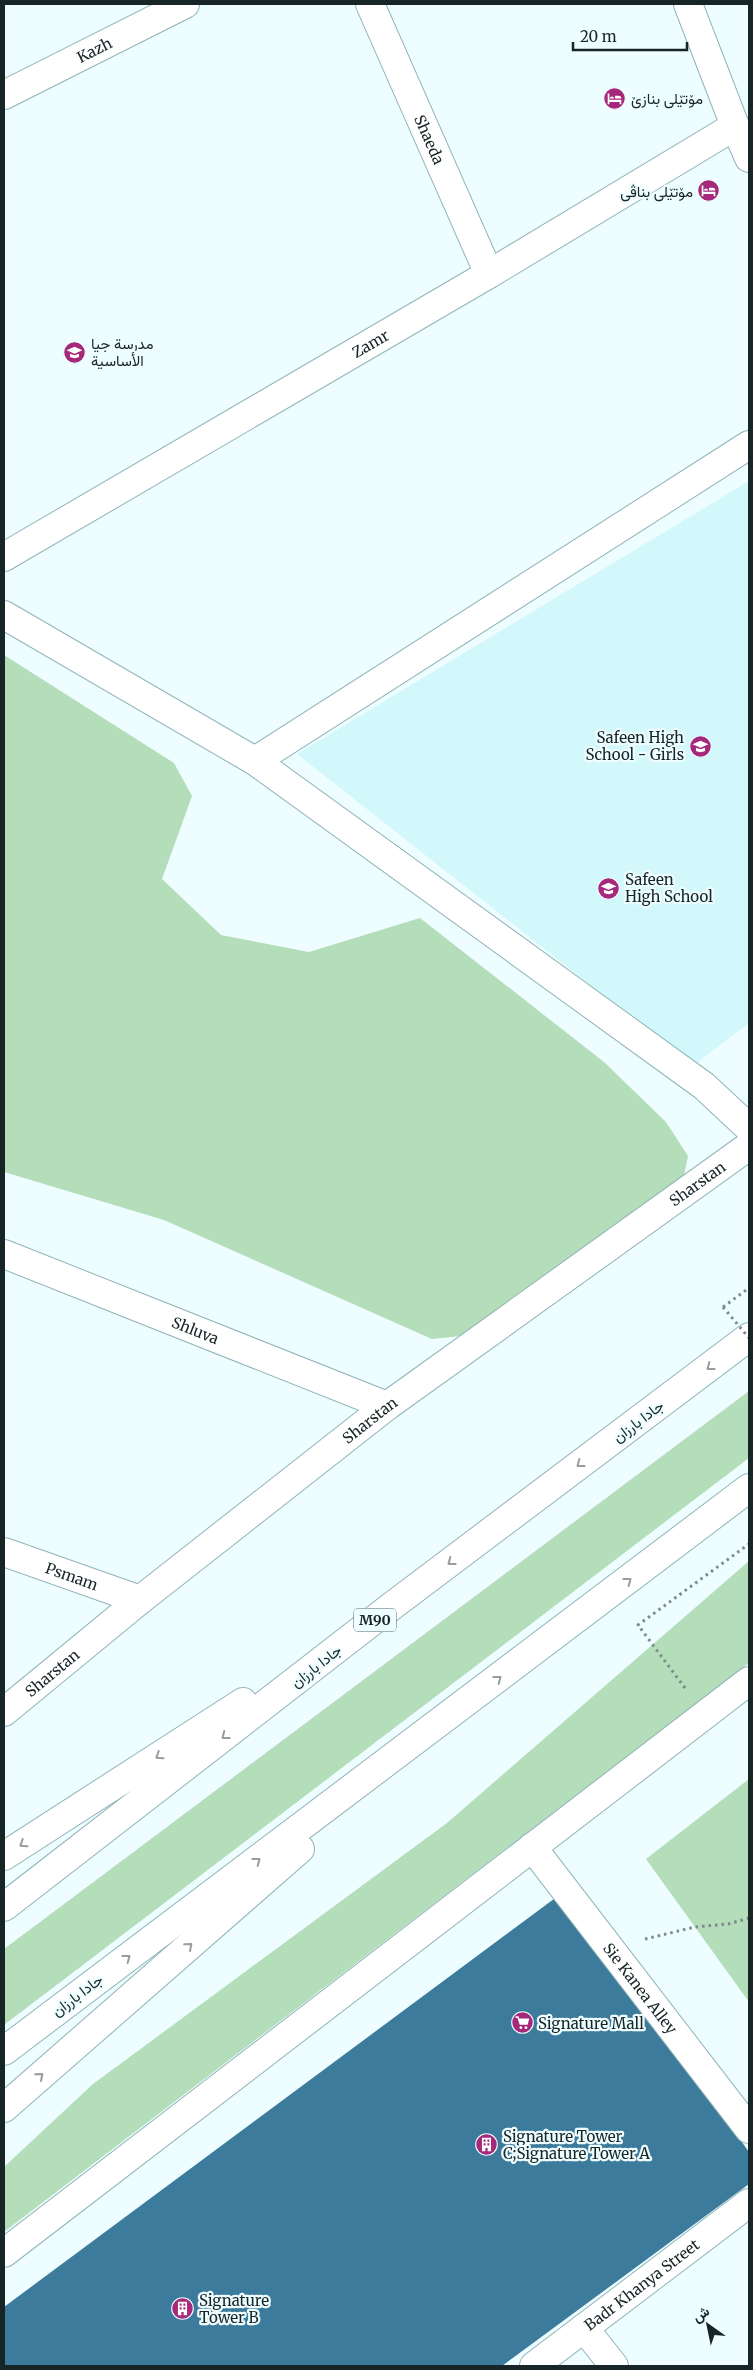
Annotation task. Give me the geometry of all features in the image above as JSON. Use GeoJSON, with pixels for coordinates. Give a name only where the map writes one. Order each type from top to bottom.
{"type":"FeatureCollection","features":[{"type":"Feature","properties":{"kind":"main road","name":"Kazh"},"geometry":{"type":"LineString","coordinates":[[4,95],[185,4]]}},
{"type":"Feature","properties":{"kind":"main road","name":"Shaeda"},"geometry":{"type":"LineString","coordinates":[[370,4],[489,274]]}},
{"type":"Feature","properties":{"kind":"main road"},"geometry":{"type":"LineString","coordinates":[[688,4],[749,158]]}},
{"type":"Feature","properties":{"kind":"main road","name":"Zamr"},"geometry":{"type":"LineString","coordinates":[[4,557],[489,274],[735,126]]}},
{"type":"Feature","properties":{"kind":"main road"},"geometry":{"type":"LineString","coordinates":[[255,761],[749,446]]}},
{"type":"Feature","properties":{"kind":"main road"},"geometry":{"type":"LineString","coordinates":[[4,615],[255,761],[704,1086],[749,1128]]}},
{"type":"Feature","properties":{"kind":"main road","name":"Sharstan"},"geometry":{"type":"LineString","coordinates":[[4,1712],[140,1600],[387,1406],[749,1146]]}},
{"type":"Feature","properties":{"kind":"main road","name":"Shluva"},"geometry":{"type":"LineString","coordinates":[[4,1254],[387,1406]]}},
{"type":"Feature","properties":{"kind":"main road","name":"جادا بارزان"},"geometry":{"type":"LineString","coordinates":[[4,1907],[392,1606],[749,1338]]}},
{"type":"Feature","properties":{"kind":"main road","name":"جادا بارزان"},"geometry":{"type":"LineString","coordinates":[[4,2051],[749,1488]]}},
{"type":"Feature","properties":{"kind":"main road","name":"Psmam"},"geometry":{"type":"LineString","coordinates":[[4,1552],[140,1600]]}},
{"type":"Feature","properties":{"kind":"main road"},"geometry":{"type":"LineString","coordinates":[[4,1856],[392,1606]]}},
{"type":"Feature","properties":{"kind":"main road"},"geometry":{"type":"LineString","coordinates":[[4,2253],[749,1681]]}},
{"type":"Feature","properties":{"kind":"main road"},"geometry":{"type":"LineString","coordinates":[[4,2108],[470,1700]]}},
{"type":"Feature","properties":{"kind":"main road","name":"Sie Kanea Alley"},"geometry":{"type":"LineString","coordinates":[[532,1847],[749,2129]]}},
{"type":"Feature","properties":{"kind":"main road","name":"Badr Khanya Street"},"geometry":{"type":"LineString","coordinates":[[534,2366],[749,2203]]}},
{"type":"Feature","properties":{"kind":"main road"},"geometry":{"type":"LineString","coordinates":[[584,2328],[614,2366]]}},
{"type":"Feature","properties":{"kind":"path"},"geometry":{"type":"LineString","coordinates":[[749,1288],[723,1307],[749,1338]]}},
{"type":"Feature","properties":{"kind":"path"},"geometry":{"type":"LineString","coordinates":[[704,1715],[638,1625],[749,1544]]}},
{"type":"Feature","properties":{"kind":"path"},"geometry":{"type":"LineString","coordinates":[[610,1948],[695,1926],[728,1924],[749,1918]]}},
{"type":"Feature","properties":{"kind":"shaded area","name":"Safeen High School"},"geometry":{"type":"Polygon","coordinates":[[[749,481],[749,1023],[693,1066],[297,754],[749,481]]]}},
{"type":"Feature","properties":{"kind":"green space"},"geometry":{"type":"Polygon","coordinates":[[[4,655],[174,763],[192,796],[162,879],[221,935],[309,952],[420,918],[604,1062],[666,1122],[688,1156],[681,1190],[471,1335],[432,1339],[164,1220],[4,1172],[4,655]]]}},
{"type":"Feature","properties":{"kind":"green space"},"geometry":{"type":"Polygon","coordinates":[[[749,1391],[749,1458],[4,2025],[4,1949],[749,1391]]]}},
{"type":"Feature","properties":{"kind":"green space"},"geometry":{"type":"Polygon","coordinates":[[[749,1561],[749,1663],[4,2232],[4,2167],[93,2084],[447,1823],[749,1561]]]}},
{"type":"Feature","properties":{"kind":"green space"},"geometry":{"type":"Polygon","coordinates":[[[749,1779],[749,2002],[646,1859],[749,1779]]]}},
{"type":"Feature","properties":{"kind":"building","name":"Signature Mall"},"geometry":{"type":"Polygon","coordinates":[[[562,1893],[749,2152],[749,2184],[502,2366],[4,2366],[4,2307],[562,1893]]]}},
{"type":"Feature","properties":{"kind":"place","name":"مۆتێلی بنازێ"},"geometry":{"type":"Point","coordinates":[615,98]}},
{"type":"Feature","properties":{"kind":"place","name":"مۆتێلی بناڤی"},"geometry":{"type":"Point","coordinates":[709,191]}},
{"type":"Feature","properties":{"kind":"place","name":"مدرسة جيا الأساسية"},"geometry":{"type":"Point","coordinates":[75,352]}},
{"type":"Feature","properties":{"kind":"place","name":"Safeen High School - Girls"},"geometry":{"type":"Point","coordinates":[700,746]}},
{"type":"Feature","properties":{"kind":"place","name":"Safeen High School"},"geometry":{"type":"Point","coordinates":[609,888]}},
{"type":"Feature","properties":{"kind":"place","name":"Signature Mall"},"geometry":{"type":"Point","coordinates":[522,2023]}},
{"type":"Feature","properties":{"kind":"place","name":"Signature Tower C;Signature Tower A"},"geometry":{"type":"Point","coordinates":[487,2145]}},
{"type":"Feature","properties":{"kind":"place","name":"Signature Tower B"},"geometry":{"type":"Point","coordinates":[183,2309]}}]}
